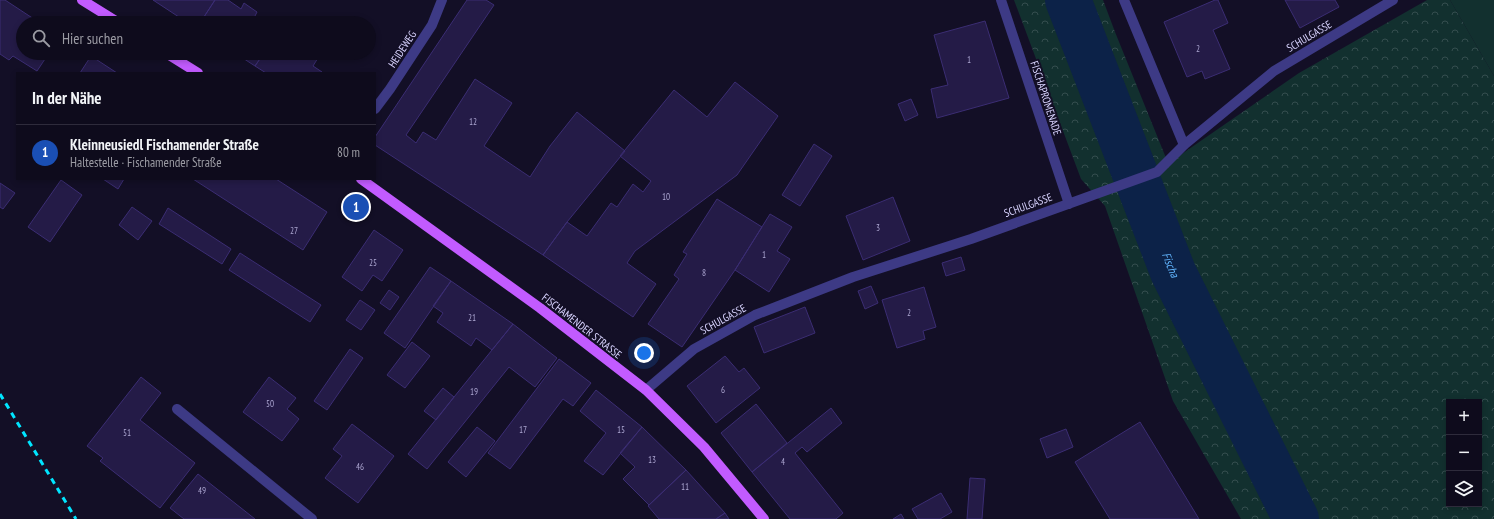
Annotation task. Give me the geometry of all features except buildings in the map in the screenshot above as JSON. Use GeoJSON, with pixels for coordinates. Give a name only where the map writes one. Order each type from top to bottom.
{"type":"FeatureCollection","features":[{"type":"Feature","properties":{"kind":"main road"},"geometry":{"type":"LineString","coordinates":[[82,0],[108,16]]}},
{"type":"Feature","properties":{"kind":"main road"},"geometry":{"type":"LineString","coordinates":[[177,60],[196,72]]}},
{"type":"Feature","properties":{"kind":"main road","name":"FISCHAMENDER STRASSE"},"geometry":{"type":"LineString","coordinates":[[362,180],[540,308],[646,390],[704,447],[764,519]]}},
{"type":"Feature","properties":{"kind":"street","name":"HEIDEWEG"},"geometry":{"type":"LineString","coordinates":[[376,107],[390,89],[432,25],[442,0]]}},
{"type":"Feature","properties":{"kind":"street","name":"FISCHAPROMENADE"},"geometry":{"type":"LineString","coordinates":[[1001,0],[1069,204]]}},
{"type":"Feature","properties":{"kind":"street"},"geometry":{"type":"LineString","coordinates":[[1124,0],[1184,145]]}},
{"type":"Feature","properties":{"kind":"street","name":"SCHULGASSE"},"geometry":{"type":"LineString","coordinates":[[646,390],[694,349],[755,315],[853,277],[971,239],[1157,172],[1184,145],[1274,71],[1393,0]]}},
{"type":"Feature","properties":{"kind":"street"},"geometry":{"type":"LineString","coordinates":[[177,409],[312,519]]}},
{"type":"Feature","properties":{"kind":"green space"},"geometry":{"type":"Polygon","coordinates":[[[1014,0],[1103,0],[1166,158],[1176,158],[1299,73],[1427,0],[1450,0],[1494,76],[1494,519],[1241,519],[1173,401],[1105,206],[1081,179],[1014,0]]]}},
{"type":"Feature","properties":{"kind":"green space"},"geometry":{"type":"Polygon","coordinates":[[[1450,0],[1494,0],[1494,76],[1450,0]]]}},
{"type":"Feature","properties":{"kind":"waterway","name":"Fischa"},"geometry":{"type":"LineString","coordinates":[[1068,0],[1173,272],[1296,519]]}},
{"type":"Feature","properties":{"kind":"railway"},"geometry":{"type":"LineString","coordinates":[[0,394],[76,519]]}},
{"type":"Feature","properties":{"kind":"place","name":"Kleinneusiedl Fischamender Straße"},"geometry":{"type":"Point","coordinates":[356,207]}}]}
